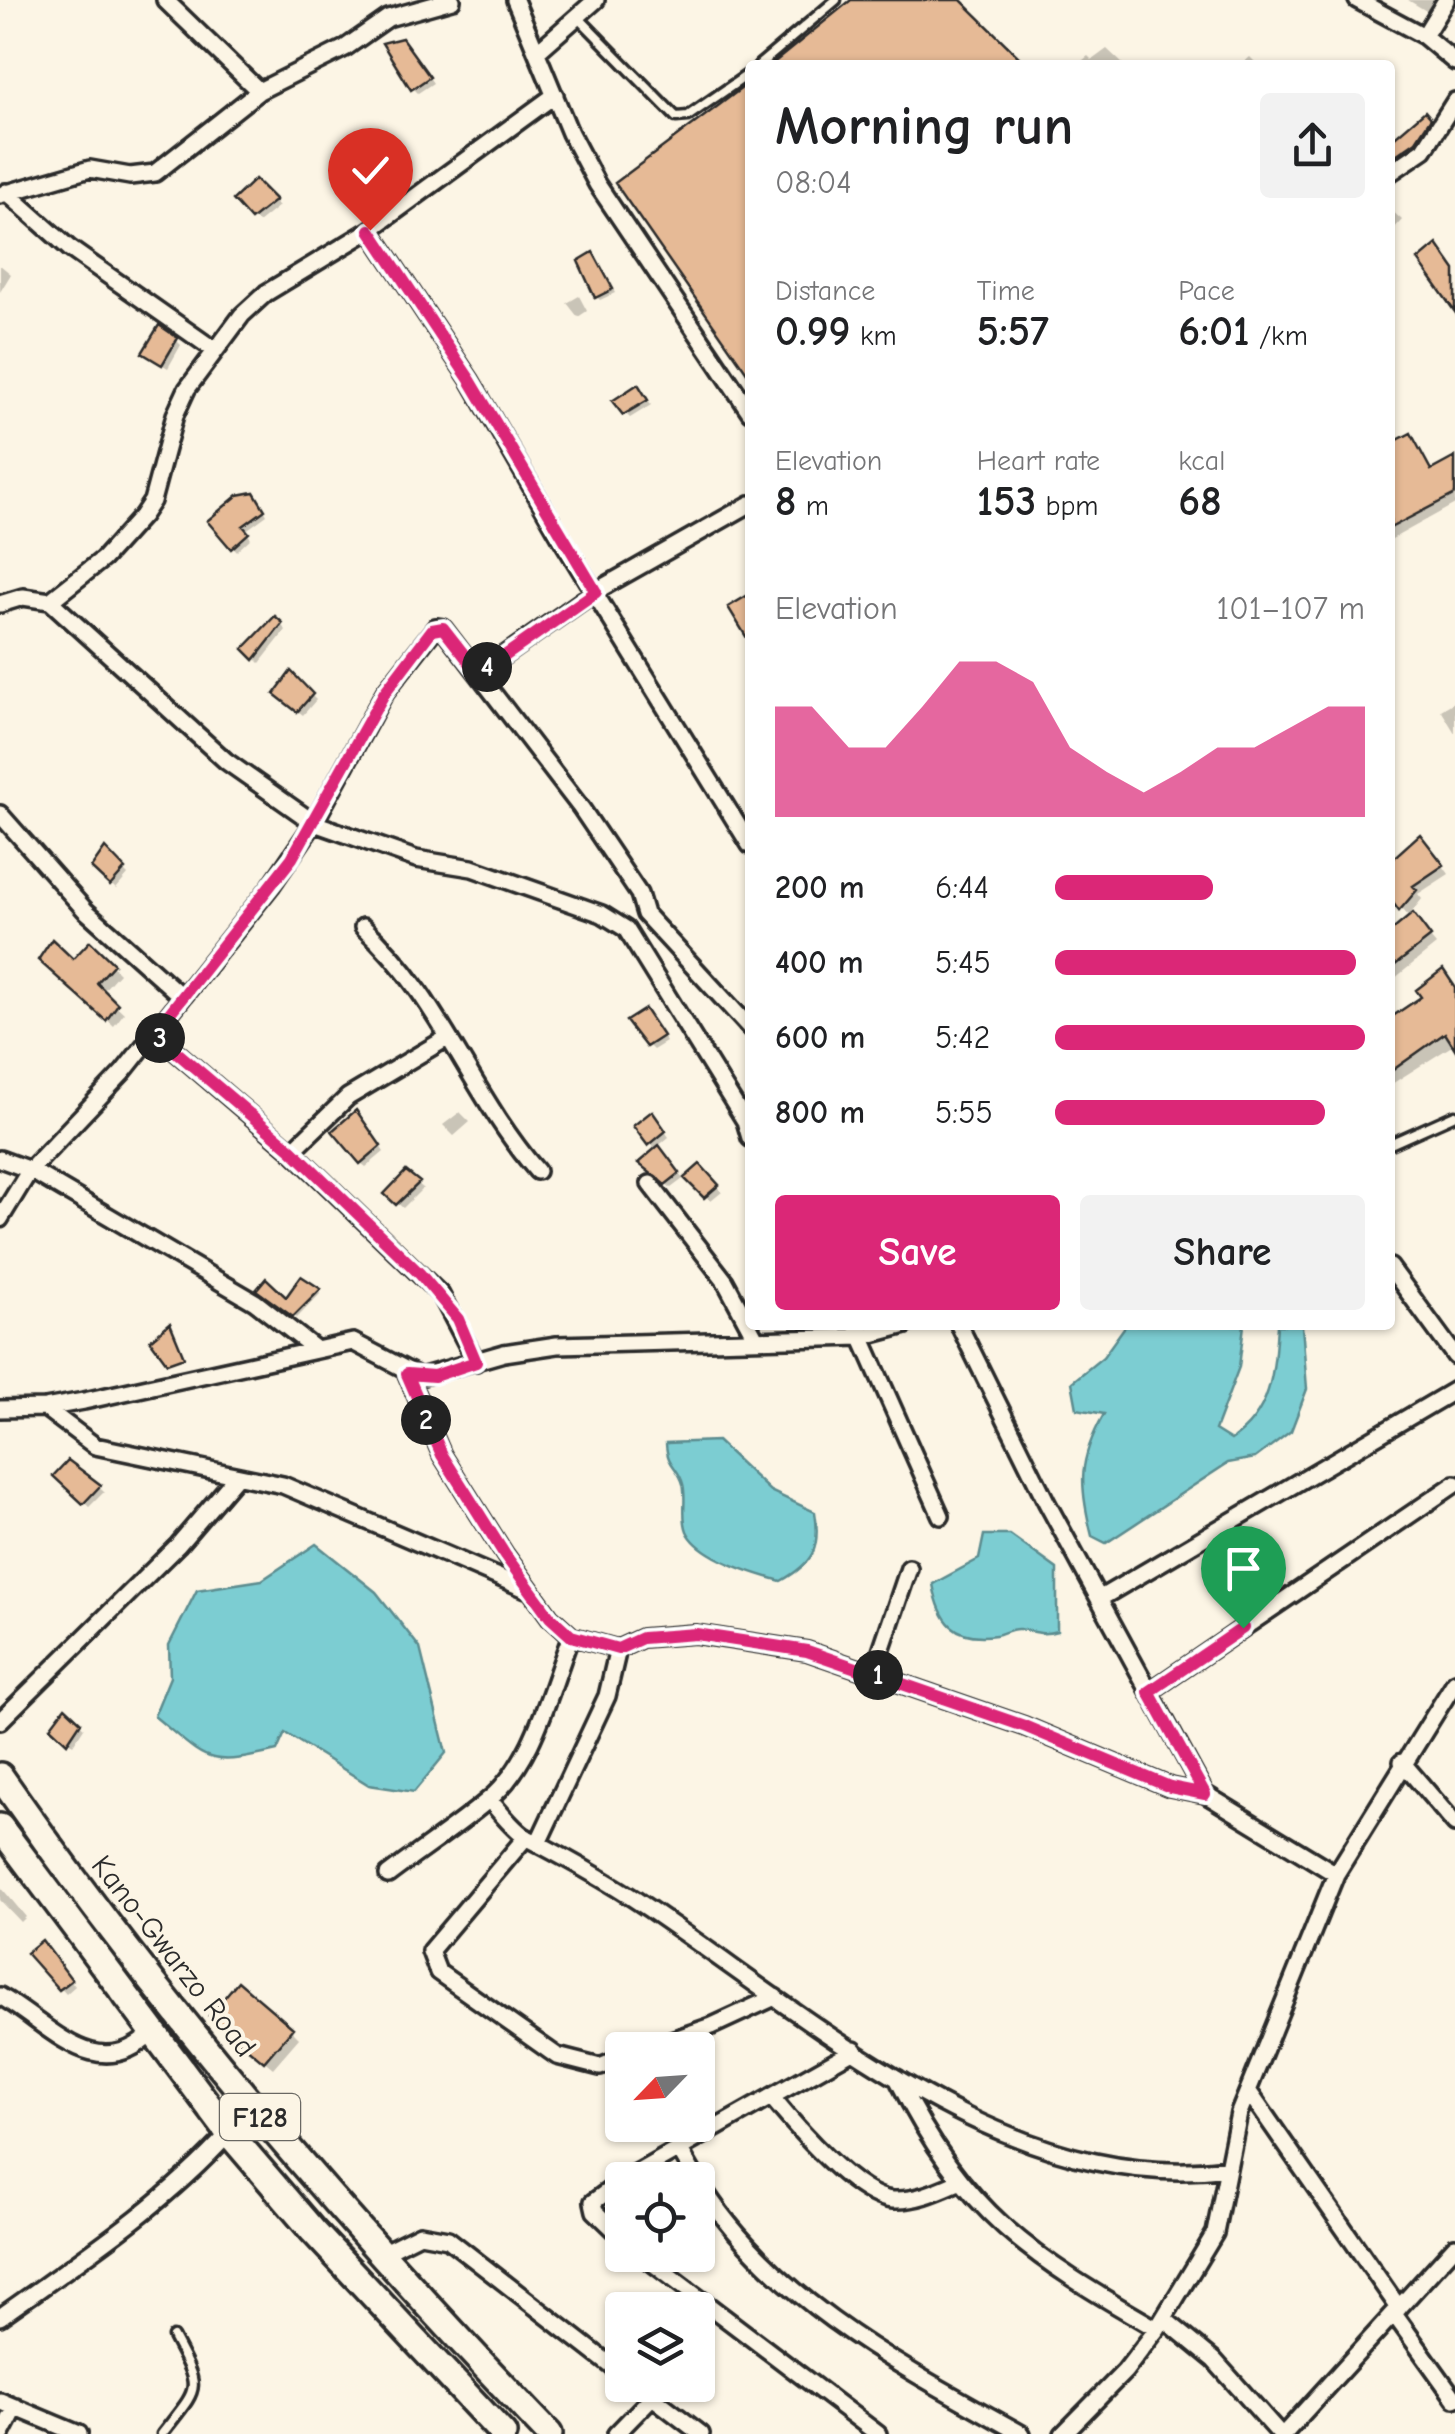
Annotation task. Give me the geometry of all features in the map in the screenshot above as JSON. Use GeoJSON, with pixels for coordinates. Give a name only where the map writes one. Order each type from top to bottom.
{"type":"FeatureCollection","features":[{"type":"Feature","properties":{"kind":"main road","name":"Kano-Gwarzo Road"},"geometry":{"type":"LineString","coordinates":[[0,1776],[120,1944],[216,2066],[378,2255],[549,2434]]}},
{"type":"Feature","properties":{"kind":"main road","name":"Kano-Gwarzo Road"},"geometry":{"type":"LineString","coordinates":[[0,1827],[229,2133],[314,2231],[504,2434]]}},
{"type":"Feature","properties":{"kind":"street"},"geometry":{"type":"LineString","coordinates":[[166,0],[260,92]]}},
{"type":"Feature","properties":{"kind":"street"},"geometry":{"type":"LineString","coordinates":[[3,194],[90,170],[130,176],[155,173],[260,92],[345,48],[388,18],[452,0]]}},
{"type":"Feature","properties":{"kind":"street"},"geometry":{"type":"LineString","coordinates":[[516,0],[597,184],[745,405]]}},
{"type":"Feature","properties":{"kind":"street"},"geometry":{"type":"LineString","coordinates":[[537,52],[596,0]]}},
{"type":"Feature","properties":{"kind":"street"},"geometry":{"type":"LineString","coordinates":[[1357,0],[1424,36],[1455,62]]}},
{"type":"Feature","properties":{"kind":"street"},"geometry":{"type":"LineString","coordinates":[[1424,36],[1446,0]]}},
{"type":"Feature","properties":{"kind":"street"},"geometry":{"type":"LineString","coordinates":[[50,602],[103,559],[142,516],[152,501],[175,415],[213,350],[266,293],[370,230],[555,95]]}},
{"type":"Feature","properties":{"kind":"street"},"geometry":{"type":"LineString","coordinates":[[1395,170],[1424,150],[1455,102]]}},
{"type":"Feature","properties":{"kind":"street"},"geometry":{"type":"LineString","coordinates":[[3,194],[69,248],[213,350]]}},
{"type":"Feature","properties":{"kind":"street"},"geometry":{"type":"LineString","coordinates":[[370,230],[460,364],[745,836]]}},
{"type":"Feature","properties":{"kind":"street"},"geometry":{"type":"LineString","coordinates":[[479,674],[596,592],[745,507]]}},
{"type":"Feature","properties":{"kind":"street"},"geometry":{"type":"LineString","coordinates":[[0,604],[23,596],[50,602],[226,761],[314,823],[416,860],[472,868],[602,914],[626,929],[745,1120]]}},
{"type":"Feature","properties":{"kind":"street"},"geometry":{"type":"LineString","coordinates":[[0,1219],[30,1170],[154,1033],[271,886],[314,823],[385,692],[432,630],[443,628],[479,674],[630,879],[645,914],[745,1023]]}},
{"type":"Feature","properties":{"kind":"street"},"geometry":{"type":"LineString","coordinates":[[0,814],[85,910],[182,996]]}},
{"type":"Feature","properties":{"kind":"street"},"geometry":{"type":"LineString","coordinates":[[626,929],[645,914]]}},
{"type":"Feature","properties":{"kind":"street"},"geometry":{"type":"LineString","coordinates":[[364,927],[394,957],[431,1006],[494,1114],[537,1172]]}},
{"type":"Feature","properties":{"kind":"street"},"geometry":{"type":"LineString","coordinates":[[154,1033],[292,1150],[441,1296],[458,1319],[476,1362]]}},
{"type":"Feature","properties":{"kind":"street"},"geometry":{"type":"LineString","coordinates":[[292,1150],[348,1097],[448,1038]]}},
{"type":"Feature","properties":{"kind":"street"},"geometry":{"type":"LineString","coordinates":[[0,1159],[30,1170],[255,1302],[314,1348]]}},
{"type":"Feature","properties":{"kind":"street"},"geometry":{"type":"LineString","coordinates":[[650,1184],[726,1281],[745,1318]]}},
{"type":"Feature","properties":{"kind":"street"},"geometry":{"type":"LineString","coordinates":[[1395,1274],[1455,1356]]}},
{"type":"Feature","properties":{"kind":"street"},"geometry":{"type":"LineString","coordinates":[[751,1330],[756,1339]]}},
{"type":"Feature","properties":{"kind":"street"},"geometry":{"type":"LineString","coordinates":[[962,1330],[1099,1599],[1205,1794]]}},
{"type":"Feature","properties":{"kind":"street"},"geometry":{"type":"LineString","coordinates":[[0,1409],[45,1408],[353,1342],[407,1374],[434,1376],[476,1362],[557,1345],[756,1339],[858,1331],[942,1516]]}},
{"type":"Feature","properties":{"kind":"street"},"geometry":{"type":"LineString","coordinates":[[407,1374],[442,1455],[530,1591],[571,1636],[618,1649],[642,1638],[696,1634],[807,1651],[1024,1726],[1170,1787],[1205,1794],[1336,1874]]}},
{"type":"Feature","properties":{"kind":"street"},"geometry":{"type":"LineString","coordinates":[[1099,1599],[1455,1390]]}},
{"type":"Feature","properties":{"kind":"street"},"geometry":{"type":"LineString","coordinates":[[45,1408],[95,1446],[308,1494],[530,1591]]}},
{"type":"Feature","properties":{"kind":"street"},"geometry":{"type":"LineString","coordinates":[[0,1720],[178,1545],[236,1476]]}},
{"type":"Feature","properties":{"kind":"street"},"geometry":{"type":"LineString","coordinates":[[1149,1692],[1455,1484]]}},
{"type":"Feature","properties":{"kind":"street"},"geometry":{"type":"LineString","coordinates":[[874,1674],[910,1568]]}},
{"type":"Feature","properties":{"kind":"street"},"geometry":{"type":"LineString","coordinates":[[388,1875],[489,1800],[518,1764],[571,1636]]}},
{"type":"Feature","properties":{"kind":"street"},"geometry":{"type":"LineString","coordinates":[[605,2065],[557,2056],[516,2023],[438,1972],[430,1951],[532,1839],[601,1712],[618,1649]]}},
{"type":"Feature","properties":{"kind":"street"},"geometry":{"type":"LineString","coordinates":[[1063,2434],[1124,2371],[1160,2324],[1215,2232],[1248,2092],[1336,1874],[1455,1682]]}},
{"type":"Feature","properties":{"kind":"street"},"geometry":{"type":"LineString","coordinates":[[1402,1762],[1455,1824]]}},
{"type":"Feature","properties":{"kind":"street"},"geometry":{"type":"LineString","coordinates":[[489,1800],[532,1839],[660,1916],[898,2078],[1064,2156],[1166,2174],[1228,2168]]}},
{"type":"Feature","properties":{"kind":"street"},"geometry":{"type":"LineString","coordinates":[[0,1996],[73,2046],[93,2052],[118,2056],[132,2052],[152,2033]]}},
{"type":"Feature","properties":{"kind":"street"},"geometry":{"type":"LineString","coordinates":[[698,2032],[776,1996]]}},
{"type":"Feature","properties":{"kind":"street"},"geometry":{"type":"LineString","coordinates":[[654,2162],[773,2099],[854,2050]]}},
{"type":"Feature","properties":{"kind":"street"},"geometry":{"type":"LineString","coordinates":[[898,2078],[932,2144],[1010,2236],[1037,2258],[1160,2324],[1214,2360],[1282,2434],[1455,2246]]}},
{"type":"Feature","properties":{"kind":"street"},"geometry":{"type":"LineString","coordinates":[[1248,2092],[1455,2399]]}},
{"type":"Feature","properties":{"kind":"street"},"geometry":{"type":"LineString","coordinates":[[773,2099],[825,2155],[880,2196],[915,2198],[961,2181]]}},
{"type":"Feature","properties":{"kind":"street"},"geometry":{"type":"LineString","coordinates":[[0,2317],[96,2252],[192,2171],[229,2133]]}},
{"type":"Feature","properties":{"kind":"street"},"geometry":{"type":"LineString","coordinates":[[677,2142],[686,2162]]}},
{"type":"Feature","properties":{"kind":"street"},"geometry":{"type":"LineString","coordinates":[[605,2194],[594,2202],[595,2211],[605,2221]]}},
{"type":"Feature","properties":{"kind":"street"},"geometry":{"type":"LineString","coordinates":[[715,2204],[768,2266],[837,2322],[1022,2434]]}},
{"type":"Feature","properties":{"kind":"street"},"geometry":{"type":"LineString","coordinates":[[378,2255],[420,2234],[448,2239],[605,2361]]}},
{"type":"Feature","properties":{"kind":"street"},"geometry":{"type":"LineString","coordinates":[[664,2272],[878,2434]]}},
{"type":"Feature","properties":{"kind":"street"},"geometry":{"type":"LineString","coordinates":[[616,2434],[647,2402]]}},
{"type":"Feature","properties":{"kind":"street"},"geometry":{"type":"LineString","coordinates":[[659,2402],[701,2434]]}},
{"type":"Feature","properties":{"kind":"street"},"geometry":{"type":"LineString","coordinates":[[2,2434],[8,2404],[79,2434]]}},
{"type":"Feature","properties":{"kind":"lane"},"geometry":{"type":"LineString","coordinates":[[765,60],[836,0]]}},
{"type":"Feature","properties":{"kind":"lane"},"geometry":{"type":"LineString","coordinates":[[578,17],[676,117],[688,116],[745,76]]}},
{"type":"Feature","properties":{"kind":"lane"},"geometry":{"type":"LineString","coordinates":[[1395,1142],[1455,1115]]}},
{"type":"Feature","properties":{"kind":"lane"},"geometry":{"type":"LineString","coordinates":[[162,2434],[194,2393],[195,2380],[173,2337]]}},
{"type":"Feature","properties":{"kind":"water"},"geometry":{"type":"Polygon","coordinates":[[[1122,1330],[1243,1330],[1239,1367],[1215,1430],[1231,1440],[1245,1429],[1263,1404],[1272,1374],[1276,1330],[1302,1330],[1307,1389],[1291,1431],[1255,1458],[1228,1463],[1106,1543],[1092,1536],[1083,1487],[1089,1445],[1104,1414],[1077,1409],[1072,1382],[1103,1357],[1122,1330]]]}},
{"type":"Feature","properties":{"kind":"water"},"geometry":{"type":"Polygon","coordinates":[[[717,1441],[770,1491],[815,1512],[817,1536],[812,1554],[801,1568],[781,1581],[715,1557],[693,1541],[687,1531],[683,1484],[668,1457],[666,1443],[717,1441]]]}},
{"type":"Feature","properties":{"kind":"water"},"geometry":{"type":"Polygon","coordinates":[[[984,1535],[1010,1535],[1057,1569],[1057,1631],[1016,1629],[982,1636],[959,1632],[951,1626],[940,1609],[933,1584],[979,1559],[984,1535]]]}},
{"type":"Feature","properties":{"kind":"water"},"geometry":{"type":"Polygon","coordinates":[[[316,1544],[376,1592],[420,1648],[446,1753],[414,1792],[369,1785],[285,1733],[277,1751],[235,1759],[209,1757],[154,1716],[170,1677],[169,1645],[197,1590],[262,1580],[316,1544]]]}},
{"type":"Feature","properties":{"kind":"building"},"geometry":{"type":"Polygon","coordinates":[[[851,0],[961,0],[1022,60],[777,60],[851,0]]]}},
{"type":"Feature","properties":{"kind":"building"},"geometry":{"type":"Polygon","coordinates":[[[402,38],[430,77],[411,90],[382,43],[402,38]]]}},
{"type":"Feature","properties":{"kind":"building"},"geometry":{"type":"Polygon","coordinates":[[[745,86],[745,370],[615,183],[745,86]]]}},
{"type":"Feature","properties":{"kind":"building"},"geometry":{"type":"Polygon","coordinates":[[[1425,111],[1431,118],[1416,141],[1395,156],[1395,137],[1425,111]]]}},
{"type":"Feature","properties":{"kind":"building"},"geometry":{"type":"Polygon","coordinates":[[[255,179],[276,200],[251,220],[233,200],[255,179]]]}},
{"type":"Feature","properties":{"kind":"building"},"geometry":{"type":"Polygon","coordinates":[[[1437,244],[1455,270],[1455,312],[1418,260],[1437,244]]]}},
{"type":"Feature","properties":{"kind":"building"},"geometry":{"type":"Polygon","coordinates":[[[593,252],[613,289],[595,298],[578,261],[593,252]]]}},
{"type":"Feature","properties":{"kind":"building"},"geometry":{"type":"Polygon","coordinates":[[[159,325],[178,338],[162,365],[142,353],[159,325]]]}},
{"type":"Feature","properties":{"kind":"building"},"geometry":{"type":"Polygon","coordinates":[[[638,384],[648,400],[623,415],[612,401],[638,384]]]}},
{"type":"Feature","properties":{"kind":"building"},"geometry":{"type":"Polygon","coordinates":[[[1411,433],[1431,470],[1455,457],[1455,494],[1395,525],[1395,441],[1411,433]]]}},
{"type":"Feature","properties":{"kind":"building"},"geometry":{"type":"Polygon","coordinates":[[[254,492],[265,510],[243,526],[249,533],[231,549],[207,521],[238,495],[254,492]]]}},
{"type":"Feature","properties":{"kind":"building"},"geometry":{"type":"Polygon","coordinates":[[[745,597],[745,635],[728,607],[745,597]]]}},
{"type":"Feature","properties":{"kind":"building"},"geometry":{"type":"Polygon","coordinates":[[[275,616],[283,623],[254,660],[243,649],[275,616]]]}},
{"type":"Feature","properties":{"kind":"building"},"geometry":{"type":"Polygon","coordinates":[[[291,671],[313,694],[297,712],[274,694],[291,671]]]}},
{"type":"Feature","properties":{"kind":"building"},"geometry":{"type":"Polygon","coordinates":[[[1420,834],[1444,865],[1413,886],[1417,890],[1399,911],[1395,906],[1395,856],[1420,834]]]}},
{"type":"Feature","properties":{"kind":"building"},"geometry":{"type":"Polygon","coordinates":[[[105,848],[125,869],[110,886],[91,868],[105,848]]]}},
{"type":"Feature","properties":{"kind":"building"},"geometry":{"type":"Polygon","coordinates":[[[1413,913],[1431,937],[1395,965],[1395,928],[1413,913]]]}},
{"type":"Feature","properties":{"kind":"building"},"geometry":{"type":"Polygon","coordinates":[[[52,939],[73,959],[90,941],[114,964],[97,983],[118,1004],[106,1021],[38,960],[52,939]]]}},
{"type":"Feature","properties":{"kind":"building"},"geometry":{"type":"Polygon","coordinates":[[[1443,969],[1455,987],[1455,1049],[1445,1033],[1395,1068],[1395,1015],[1421,997],[1416,990],[1443,969]]]}},
{"type":"Feature","properties":{"kind":"building"},"geometry":{"type":"Polygon","coordinates":[[[645,1009],[663,1036],[646,1047],[626,1021],[645,1009]]]}},
{"type":"Feature","properties":{"kind":"building"},"geometry":{"type":"Polygon","coordinates":[[[356,1110],[381,1146],[360,1164],[332,1131],[356,1110]]]}},
{"type":"Feature","properties":{"kind":"building"},"geometry":{"type":"Polygon","coordinates":[[[652,1111],[666,1131],[648,1146],[633,1126],[652,1111]]]}},
{"type":"Feature","properties":{"kind":"building"},"geometry":{"type":"Polygon","coordinates":[[[659,1145],[680,1173],[665,1185],[638,1163],[659,1145]]]}},
{"type":"Feature","properties":{"kind":"building"},"geometry":{"type":"Polygon","coordinates":[[[700,1164],[719,1185],[704,1198],[684,1178],[700,1164]]]}},
{"type":"Feature","properties":{"kind":"building"},"geometry":{"type":"Polygon","coordinates":[[[406,1171],[420,1182],[396,1205],[384,1194],[406,1171]]]}},
{"type":"Feature","properties":{"kind":"building"},"geometry":{"type":"Polygon","coordinates":[[[301,1276],[321,1289],[293,1317],[256,1290],[266,1278],[286,1297],[301,1276]]]}},
{"type":"Feature","properties":{"kind":"building"},"geometry":{"type":"Polygon","coordinates":[[[170,1323],[184,1357],[167,1363],[150,1340],[170,1323]]]}},
{"type":"Feature","properties":{"kind":"building"},"geometry":{"type":"Polygon","coordinates":[[[68,1460],[101,1485],[83,1504],[53,1476],[68,1460]]]}},
{"type":"Feature","properties":{"kind":"building"},"geometry":{"type":"Polygon","coordinates":[[[65,1707],[81,1722],[67,1743],[50,1727],[65,1707]]]}},
{"type":"Feature","properties":{"kind":"building"},"geometry":{"type":"Polygon","coordinates":[[[42,1940],[72,1980],[59,1990],[26,1953],[42,1940]]]}},
{"type":"Feature","properties":{"kind":"building"},"geometry":{"type":"Polygon","coordinates":[[[238,1981],[293,2028],[264,2062],[209,2016],[238,1981]]]}},
{"type":"Feature","properties":{"kind":"route"},"geometry":{"type":"LineString","coordinates":[[370,230],[470,380],[596,592],[555,617],[479,674],[443,628],[432,630],[405,662],[364,726],[292,858],[154,1033],[292,1150],[420,1274],[458,1319],[476,1362],[434,1376],[407,1374],[442,1455],[530,1591],[571,1636],[618,1649],[642,1638],[696,1634],[807,1651],[1024,1726],[1170,1787],[1205,1794],[1149,1692],[1243,1628]]}}]}
